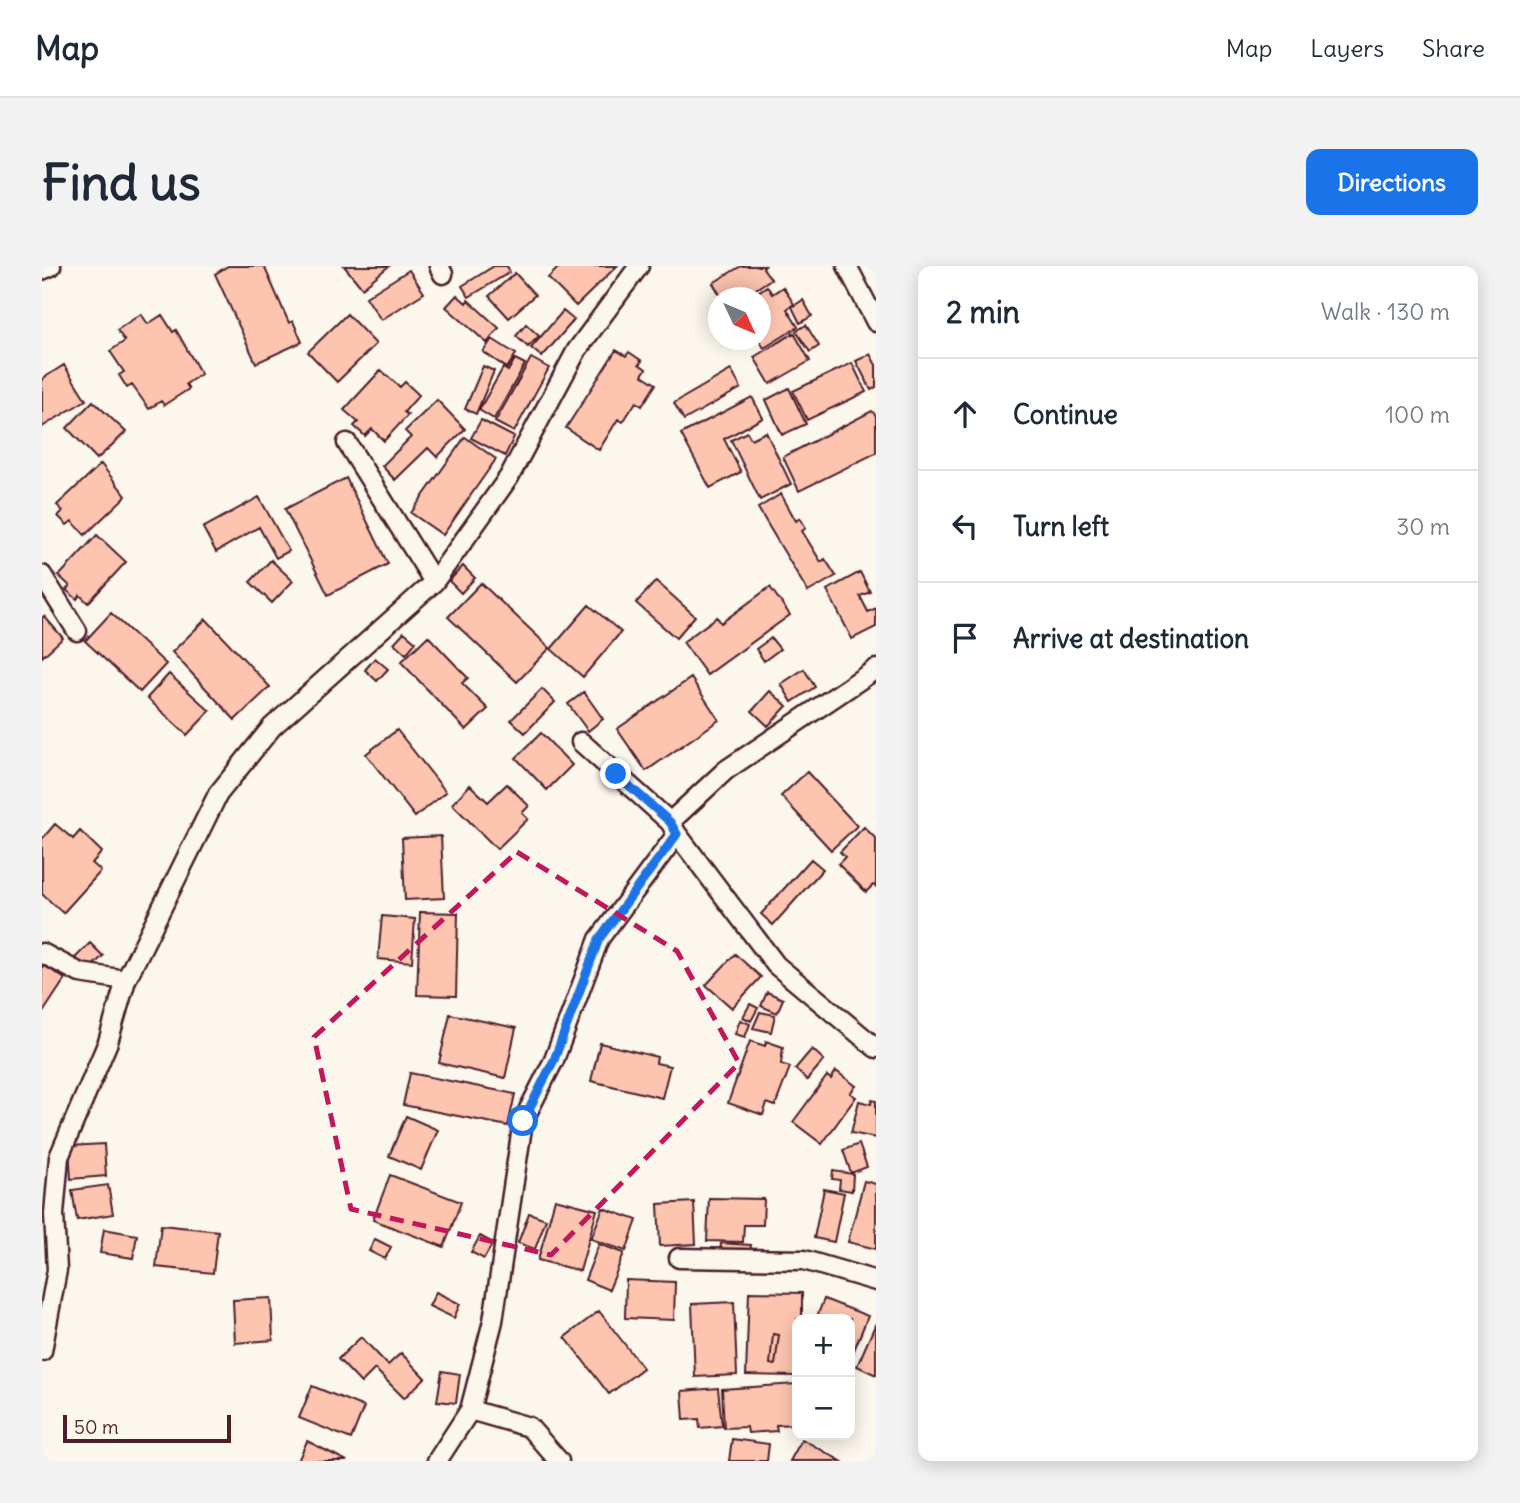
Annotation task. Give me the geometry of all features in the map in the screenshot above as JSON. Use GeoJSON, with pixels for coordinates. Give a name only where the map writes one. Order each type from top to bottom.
{"type":"FeatureCollection","features":[{"type":"Feature","properties":{"kind":"street"},"geometry":{"type":"LineString","coordinates":[[42,270],[51,266]]}},
{"type":"Feature","properties":{"kind":"street"},"geometry":{"type":"LineString","coordinates":[[42,1351],[57,1270],[54,1214],[58,1157],[108,1042],[126,980],[218,794],[272,727],[434,582],[509,477],[578,350],[639,266]]}},
{"type":"Feature","properties":{"kind":"street"},"geometry":{"type":"LineString","coordinates":[[853,268],[876,322]]}},
{"type":"Feature","properties":{"kind":"street"},"geometry":{"type":"LineString","coordinates":[[347,443],[434,582]]}},
{"type":"Feature","properties":{"kind":"street"},"geometry":{"type":"LineString","coordinates":[[42,575],[77,631]]}},
{"type":"Feature","properties":{"kind":"street"},"geometry":{"type":"LineString","coordinates":[[437,1461],[470,1410],[493,1321],[523,1121],[554,1060],[599,939],[674,828],[726,770],[876,669]]}},
{"type":"Feature","properties":{"kind":"street"},"geometry":{"type":"LineString","coordinates":[[581,742],[674,828],[776,965],[876,1048]]}},
{"type":"Feature","properties":{"kind":"street"},"geometry":{"type":"LineString","coordinates":[[42,953],[80,973],[126,980]]}},
{"type":"Feature","properties":{"kind":"street"},"geometry":{"type":"LineString","coordinates":[[679,1258],[804,1260],[876,1281]]}},
{"type":"Feature","properties":{"kind":"street"},"geometry":{"type":"LineString","coordinates":[[470,1410],[529,1427],[559,1461]]}},
{"type":"Feature","properties":{"kind":"highlighted area"},"geometry":{"type":"Polygon","coordinates":[[[517,852],[677,951],[739,1063],[551,1255],[351,1209],[314,1037],[517,852]]]}},
{"type":"Feature","properties":{"kind":"building"},"geometry":{"type":"Polygon","coordinates":[[[228,266],[264,266],[289,323],[293,321],[302,342],[256,363],[215,274],[228,266]]]}},
{"type":"Feature","properties":{"kind":"building"},"geometry":{"type":"Polygon","coordinates":[[[344,266],[389,266],[362,288],[344,266]]]}},
{"type":"Feature","properties":{"kind":"building"},"geometry":{"type":"Polygon","coordinates":[[[494,266],[507,266],[510,272],[469,297],[462,286],[494,266]]]}},
{"type":"Feature","properties":{"kind":"building"},"geometry":{"type":"Polygon","coordinates":[[[560,266],[617,266],[576,306],[548,278],[560,266]]]}},
{"type":"Feature","properties":{"kind":"building"},"geometry":{"type":"Polygon","coordinates":[[[741,266],[765,266],[763,268],[771,279],[759,287],[715,287],[713,283],[741,266]]]}},
{"type":"Feature","properties":{"kind":"building"},"geometry":{"type":"Polygon","coordinates":[[[409,270],[424,293],[381,320],[366,297],[409,270]]]}},
{"type":"Feature","properties":{"kind":"building"},"geometry":{"type":"Polygon","coordinates":[[[515,273],[535,295],[509,318],[489,296],[515,273]]]}},
{"type":"Feature","properties":{"kind":"building"},"geometry":{"type":"Polygon","coordinates":[[[783,287],[794,304],[787,309],[798,327],[771,344],[771,292],[783,287]]]}},
{"type":"Feature","properties":{"kind":"building"},"geometry":{"type":"Polygon","coordinates":[[[457,295],[466,303],[468,300],[499,328],[487,343],[446,307],[457,295]]]}},
{"type":"Feature","properties":{"kind":"building"},"geometry":{"type":"Polygon","coordinates":[[[803,300],[812,316],[800,323],[792,307],[803,300]]]}},
{"type":"Feature","properties":{"kind":"building"},"geometry":{"type":"Polygon","coordinates":[[[563,311],[574,320],[542,357],[531,348],[563,311]]]}},
{"type":"Feature","properties":{"kind":"building"},"geometry":{"type":"Polygon","coordinates":[[[141,314],[148,324],[162,315],[173,332],[176,330],[201,374],[186,384],[189,389],[164,405],[161,401],[149,409],[132,385],[127,388],[119,375],[124,372],[110,351],[125,341],[117,330],[141,314]]]}},
{"type":"Feature","properties":{"kind":"building"},"geometry":{"type":"Polygon","coordinates":[[[347,314],[376,344],[337,382],[308,352],[347,314]]]}},
{"type":"Feature","properties":{"kind":"building"},"geometry":{"type":"Polygon","coordinates":[[[526,324],[539,336],[528,347],[516,336],[526,324]]]}},
{"type":"Feature","properties":{"kind":"building"},"geometry":{"type":"Polygon","coordinates":[[[806,325],[819,346],[810,352],[796,331],[806,325]]]}},
{"type":"Feature","properties":{"kind":"building"},"geometry":{"type":"Polygon","coordinates":[[[794,333],[810,361],[770,384],[754,357],[771,350],[771,347],[794,333]]]}},
{"type":"Feature","properties":{"kind":"building"},"geometry":{"type":"Polygon","coordinates":[[[492,339],[516,354],[507,368],[483,352],[492,339]]]}},
{"type":"Feature","properties":{"kind":"building"},"geometry":{"type":"Polygon","coordinates":[[[616,350],[626,356],[629,352],[642,361],[639,364],[646,369],[642,375],[656,384],[642,406],[636,402],[623,422],[618,419],[599,450],[566,428],[616,350]]]}},
{"type":"Feature","properties":{"kind":"building"},"geometry":{"type":"Polygon","coordinates":[[[870,354],[876,365],[876,387],[871,390],[856,361],[870,354]]]}},
{"type":"Feature","properties":{"kind":"building"},"geometry":{"type":"Polygon","coordinates":[[[531,358],[549,368],[514,432],[495,422],[531,358]]]}},
{"type":"Feature","properties":{"kind":"building"},"geometry":{"type":"Polygon","coordinates":[[[515,359],[525,364],[494,419],[479,410],[503,368],[508,371],[515,359]]]}},
{"type":"Feature","properties":{"kind":"building"},"geometry":{"type":"Polygon","coordinates":[[[852,363],[866,392],[807,420],[793,391],[852,363]]]}},
{"type":"Feature","properties":{"kind":"building"},"geometry":{"type":"Polygon","coordinates":[[[64,365],[86,400],[42,427],[42,379],[64,365]]]}},
{"type":"Feature","properties":{"kind":"building"},"geometry":{"type":"Polygon","coordinates":[[[483,366],[494,371],[476,414],[465,409],[483,366]]]}},
{"type":"Feature","properties":{"kind":"building"},"geometry":{"type":"Polygon","coordinates":[[[381,370],[400,387],[405,382],[419,395],[404,412],[408,415],[384,441],[372,429],[365,436],[354,426],[358,422],[344,410],[381,370]]]}},
{"type":"Feature","properties":{"kind":"building"},"geometry":{"type":"Polygon","coordinates":[[[731,370],[741,388],[684,420],[674,403],[731,370]]]}},
{"type":"Feature","properties":{"kind":"building"},"geometry":{"type":"Polygon","coordinates":[[[789,388],[806,424],[782,435],[766,400],[789,388]]]}},
{"type":"Feature","properties":{"kind":"building"},"geometry":{"type":"Polygon","coordinates":[[[752,397],[763,418],[724,439],[741,472],[710,488],[681,434],[752,397]]]}},
{"type":"Feature","properties":{"kind":"building"},"geometry":{"type":"Polygon","coordinates":[[[437,400],[465,429],[437,457],[428,448],[395,480],[382,466],[411,437],[405,431],[437,400]]]}},
{"type":"Feature","properties":{"kind":"building"},"geometry":{"type":"Polygon","coordinates":[[[93,401],[126,432],[97,459],[67,428],[93,401]]]}},
{"type":"Feature","properties":{"kind":"building"},"geometry":{"type":"Polygon","coordinates":[[[872,411],[876,416],[876,453],[799,491],[783,457],[872,411]]]}},
{"type":"Feature","properties":{"kind":"building"},"geometry":{"type":"Polygon","coordinates":[[[481,420],[514,437],[505,456],[471,438],[481,420]]]}},
{"type":"Feature","properties":{"kind":"building"},"geometry":{"type":"Polygon","coordinates":[[[747,432],[751,439],[766,432],[791,484],[760,500],[731,440],[747,432]]]}},
{"type":"Feature","properties":{"kind":"building"},"geometry":{"type":"Polygon","coordinates":[[[465,437],[496,459],[443,535],[411,513],[465,437]]]}},
{"type":"Feature","properties":{"kind":"building"},"geometry":{"type":"Polygon","coordinates":[[[101,464],[126,496],[85,535],[72,521],[67,525],[58,516],[63,511],[57,505],[101,464]]]}},
{"type":"Feature","properties":{"kind":"building"},"geometry":{"type":"Polygon","coordinates":[[[346,478],[388,564],[328,595],[285,509],[346,478]]]}},
{"type":"Feature","properties":{"kind":"building"},"geometry":{"type":"Polygon","coordinates":[[[781,494],[796,521],[800,518],[806,528],[802,531],[821,562],[825,559],[836,576],[808,592],[758,508],[781,494]]]}},
{"type":"Feature","properties":{"kind":"building"},"geometry":{"type":"Polygon","coordinates":[[[259,497],[289,551],[276,558],[259,527],[216,552],[203,528],[259,497]]]}},
{"type":"Feature","properties":{"kind":"building"},"geometry":{"type":"Polygon","coordinates":[[[97,535],[126,562],[88,603],[80,595],[77,599],[66,590],[70,586],[59,576],[97,535]]]}},
{"type":"Feature","properties":{"kind":"building"},"geometry":{"type":"Polygon","coordinates":[[[271,560],[293,581],[272,603],[250,582],[271,560]]]}},
{"type":"Feature","properties":{"kind":"building"},"geometry":{"type":"Polygon","coordinates":[[[463,566],[475,578],[461,593],[449,581],[463,566]]]}},
{"type":"Feature","properties":{"kind":"building"},"geometry":{"type":"Polygon","coordinates":[[[860,572],[870,592],[860,596],[868,612],[876,608],[876,627],[852,639],[827,590],[860,572]]]}},
{"type":"Feature","properties":{"kind":"building"},"geometry":{"type":"Polygon","coordinates":[[[656,581],[695,616],[676,638],[636,603],[656,581]]]}},
{"type":"Feature","properties":{"kind":"building"},"geometry":{"type":"Polygon","coordinates":[[[481,583],[550,648],[517,682],[448,617],[481,583]]]}},
{"type":"Feature","properties":{"kind":"building"},"geometry":{"type":"Polygon","coordinates":[[[770,587],[790,615],[707,675],[683,642],[717,617],[721,623],[770,587]]]}},
{"type":"Feature","properties":{"kind":"building"},"geometry":{"type":"Polygon","coordinates":[[[589,605],[621,632],[583,677],[551,649],[589,605]]]}},
{"type":"Feature","properties":{"kind":"building"},"geometry":{"type":"Polygon","coordinates":[[[111,613],[166,664],[140,692],[85,641],[111,613]]]}},
{"type":"Feature","properties":{"kind":"building"},"geometry":{"type":"Polygon","coordinates":[[[44,616],[63,638],[42,657],[42,618],[44,616]]]}},
{"type":"Feature","properties":{"kind":"building"},"geometry":{"type":"Polygon","coordinates":[[[206,619],[270,687],[235,720],[172,652],[206,619]]]}},
{"type":"Feature","properties":{"kind":"building"},"geometry":{"type":"Polygon","coordinates":[[[404,632],[416,642],[406,654],[394,643],[404,632]]]}},
{"type":"Feature","properties":{"kind":"building"},"geometry":{"type":"Polygon","coordinates":[[[428,636],[468,678],[462,683],[488,709],[466,730],[401,662],[428,636]]]}},
{"type":"Feature","properties":{"kind":"building"},"geometry":{"type":"Polygon","coordinates":[[[771,638],[780,649],[764,661],[756,649],[771,638]]]}},
{"type":"Feature","properties":{"kind":"building"},"geometry":{"type":"Polygon","coordinates":[[[375,658],[388,669],[377,681],[365,670],[375,658]]]}},
{"type":"Feature","properties":{"kind":"building"},"geometry":{"type":"Polygon","coordinates":[[[804,669],[815,687],[792,702],[781,684],[804,669]]]}},
{"type":"Feature","properties":{"kind":"building"},"geometry":{"type":"Polygon","coordinates":[[[169,674],[210,711],[187,735],[147,698],[169,674]]]}},
{"type":"Feature","properties":{"kind":"building"},"geometry":{"type":"Polygon","coordinates":[[[691,678],[719,720],[646,771],[617,729],[691,678]]]}},
{"type":"Feature","properties":{"kind":"building"},"geometry":{"type":"Polygon","coordinates":[[[542,689],[555,702],[525,733],[511,720],[542,689]]]}},
{"type":"Feature","properties":{"kind":"building"},"geometry":{"type":"Polygon","coordinates":[[[770,691],[787,706],[768,726],[752,711],[770,691]]]}},
{"type":"Feature","properties":{"kind":"building"},"geometry":{"type":"Polygon","coordinates":[[[584,692],[603,719],[588,731],[568,704],[584,692]]]}},
{"type":"Feature","properties":{"kind":"building"},"geometry":{"type":"Polygon","coordinates":[[[397,730],[446,792],[415,817],[366,754],[397,730]]]}},
{"type":"Feature","properties":{"kind":"building"},"geometry":{"type":"Polygon","coordinates":[[[541,733],[572,765],[547,790],[516,758],[541,733]]]}},
{"type":"Feature","properties":{"kind":"building"},"geometry":{"type":"Polygon","coordinates":[[[807,772],[857,826],[831,850],[781,796],[807,772]]]}},
{"type":"Feature","properties":{"kind":"building"},"geometry":{"type":"Polygon","coordinates":[[[507,784],[529,806],[522,813],[528,819],[497,849],[452,804],[470,785],[488,802],[507,784]]]}},
{"type":"Feature","properties":{"kind":"building"},"geometry":{"type":"Polygon","coordinates":[[[55,824],[73,839],[80,831],[102,852],[92,863],[101,871],[63,913],[42,894],[42,839],[55,824]]]}},
{"type":"Feature","properties":{"kind":"building"},"geometry":{"type":"Polygon","coordinates":[[[864,827],[876,839],[876,887],[873,885],[866,892],[838,864],[845,857],[840,852],[864,827]]]}},
{"type":"Feature","properties":{"kind":"building"},"geometry":{"type":"Polygon","coordinates":[[[441,836],[444,898],[405,900],[402,838],[441,836]]]}},
{"type":"Feature","properties":{"kind":"building"},"geometry":{"type":"Polygon","coordinates":[[[811,859],[823,869],[773,925],[761,914],[811,859]]]}},
{"type":"Feature","properties":{"kind":"building"},"geometry":{"type":"Polygon","coordinates":[[[420,912],[458,913],[456,996],[417,995],[420,912]]]}},
{"type":"Feature","properties":{"kind":"building"},"geometry":{"type":"Polygon","coordinates":[[[382,916],[415,919],[412,962],[378,959],[382,916]]]}},
{"type":"Feature","properties":{"kind":"building"},"geometry":{"type":"Polygon","coordinates":[[[90,943],[103,956],[87,971],[75,958],[90,943]]]}},
{"type":"Feature","properties":{"kind":"building"},"geometry":{"type":"Polygon","coordinates":[[[735,954],[761,977],[732,1008],[706,985],[735,954]]]}},
{"type":"Feature","properties":{"kind":"building"},"geometry":{"type":"Polygon","coordinates":[[[42,964],[65,979],[42,1014],[42,964]]]}},
{"type":"Feature","properties":{"kind":"building"},"geometry":{"type":"Polygon","coordinates":[[[767,992],[783,999],[777,1013],[761,1006],[767,992]]]}},
{"type":"Feature","properties":{"kind":"building"},"geometry":{"type":"Polygon","coordinates":[[[750,1004],[758,1008],[751,1021],[743,1017],[750,1004]]]}},
{"type":"Feature","properties":{"kind":"building"},"geometry":{"type":"Polygon","coordinates":[[[760,1012],[775,1015],[771,1032],[753,1028],[760,1012]]]}},
{"type":"Feature","properties":{"kind":"building"},"geometry":{"type":"Polygon","coordinates":[[[450,1014],[516,1028],[505,1078],[439,1063],[450,1014]]]}},
{"type":"Feature","properties":{"kind":"building"},"geometry":{"type":"Polygon","coordinates":[[[740,1020],[750,1024],[745,1037],[735,1034],[740,1020]]]}},
{"type":"Feature","properties":{"kind":"building"},"geometry":{"type":"Polygon","coordinates":[[[750,1041],[765,1046],[766,1041],[783,1047],[781,1064],[790,1067],[775,1106],[767,1103],[763,1115],[728,1103],[750,1041]]]}},
{"type":"Feature","properties":{"kind":"building"},"geometry":{"type":"Polygon","coordinates":[[[600,1043],[657,1057],[656,1063],[670,1066],[662,1098],[591,1081],[600,1043]]]}},
{"type":"Feature","properties":{"kind":"building"},"geometry":{"type":"Polygon","coordinates":[[[812,1049],[824,1060],[807,1080],[795,1069],[812,1049]]]}},
{"type":"Feature","properties":{"kind":"building"},"geometry":{"type":"Polygon","coordinates":[[[836,1071],[856,1086],[850,1093],[856,1097],[822,1144],[793,1122],[827,1076],[831,1079],[836,1071]]]}},
{"type":"Feature","properties":{"kind":"building"},"geometry":{"type":"Polygon","coordinates":[[[410,1073],[515,1094],[508,1126],[403,1105],[410,1073]]]}},
{"type":"Feature","properties":{"kind":"building"},"geometry":{"type":"Polygon","coordinates":[[[872,1100],[876,1101],[876,1138],[851,1133],[859,1101],[871,1104],[872,1100]]]}},
{"type":"Feature","properties":{"kind":"building"},"geometry":{"type":"Polygon","coordinates":[[[406,1116],[438,1130],[421,1170],[389,1156],[406,1116]]]}},
{"type":"Feature","properties":{"kind":"building"},"geometry":{"type":"Polygon","coordinates":[[[104,1144],[106,1176],[71,1179],[69,1146],[104,1144]]]}},
{"type":"Feature","properties":{"kind":"building"},"geometry":{"type":"Polygon","coordinates":[[[859,1144],[867,1167],[851,1173],[843,1150],[859,1144]]]}},
{"type":"Feature","properties":{"kind":"building"},"geometry":{"type":"Polygon","coordinates":[[[833,1171],[853,1174],[852,1191],[839,1189],[840,1180],[832,1179],[833,1171]]]}},
{"type":"Feature","properties":{"kind":"building"},"geometry":{"type":"Polygon","coordinates":[[[390,1175],[461,1202],[444,1247],[373,1220],[390,1175]]]}},
{"type":"Feature","properties":{"kind":"building"},"geometry":{"type":"Polygon","coordinates":[[[864,1181],[876,1184],[876,1249],[848,1242],[864,1181]]]}},
{"type":"Feature","properties":{"kind":"building"},"geometry":{"type":"Polygon","coordinates":[[[108,1185],[113,1214],[77,1220],[72,1190],[108,1185]]]}},
{"type":"Feature","properties":{"kind":"building"},"geometry":{"type":"Polygon","coordinates":[[[824,1189],[844,1193],[834,1242],[814,1238],[824,1189]]]}},
{"type":"Feature","properties":{"kind":"building"},"geometry":{"type":"Polygon","coordinates":[[[709,1198],[764,1199],[763,1225],[744,1225],[743,1242],[707,1241],[709,1198]]]}},
{"type":"Feature","properties":{"kind":"building"},"geometry":{"type":"Polygon","coordinates":[[[555,1199],[597,1210],[580,1271],[538,1260],[555,1199]]]}},
{"type":"Feature","properties":{"kind":"building"},"geometry":{"type":"Polygon","coordinates":[[[694,1202],[696,1244],[660,1246],[658,1204],[694,1202]]]}},
{"type":"Feature","properties":{"kind":"building"},"geometry":{"type":"Polygon","coordinates":[[[603,1208],[637,1220],[626,1251],[591,1239],[603,1208]]]}},
{"type":"Feature","properties":{"kind":"building"},"geometry":{"type":"Polygon","coordinates":[[[529,1213],[546,1219],[535,1249],[518,1243],[529,1213]]]}},
{"type":"Feature","properties":{"kind":"building"},"geometry":{"type":"Polygon","coordinates":[[[161,1225],[218,1231],[213,1273],[156,1267],[161,1225]]]}},
{"type":"Feature","properties":{"kind":"building"},"geometry":{"type":"Polygon","coordinates":[[[104,1229],[137,1235],[133,1258],[100,1253],[104,1229]]]}},
{"type":"Feature","properties":{"kind":"building"},"geometry":{"type":"Polygon","coordinates":[[[480,1236],[493,1243],[484,1259],[471,1252],[480,1236]]]}},
{"type":"Feature","properties":{"kind":"building"},"geometry":{"type":"Polygon","coordinates":[[[375,1239],[391,1247],[385,1259],[369,1251],[375,1239]]]}},
{"type":"Feature","properties":{"kind":"building"},"geometry":{"type":"Polygon","coordinates":[[[721,1243],[751,1245],[750,1255],[720,1253],[721,1243]]]}},
{"type":"Feature","properties":{"kind":"building"},"geometry":{"type":"Polygon","coordinates":[[[599,1244],[624,1253],[609,1290],[585,1280],[599,1244]]]}},
{"type":"Feature","properties":{"kind":"building"},"geometry":{"type":"Polygon","coordinates":[[[626,1280],[675,1282],[674,1320],[625,1318],[626,1280]]]}},
{"type":"Feature","properties":{"kind":"building"},"geometry":{"type":"Polygon","coordinates":[[[436,1292],[460,1304],[454,1318],[429,1306],[436,1292]]]}},
{"type":"Feature","properties":{"kind":"building"},"geometry":{"type":"Polygon","coordinates":[[[749,1292],[802,1293],[802,1314],[792,1314],[792,1376],[746,1375],[749,1292]],[[773,1334],[770,1364],[775,1365],[779,1335],[773,1334]]]}},
{"type":"Feature","properties":{"kind":"building"},"geometry":{"type":"Polygon","coordinates":[[[271,1298],[273,1340],[235,1343],[233,1300],[271,1298]]]}},
{"type":"Feature","properties":{"kind":"building"},"geometry":{"type":"Polygon","coordinates":[[[824,1299],[868,1316],[855,1348],[855,1314],[818,1314],[824,1299]]]}},
{"type":"Feature","properties":{"kind":"building"},"geometry":{"type":"Polygon","coordinates":[[[734,1302],[737,1375],[695,1377],[692,1304],[734,1302]]]}},
{"type":"Feature","properties":{"kind":"building"},"geometry":{"type":"Polygon","coordinates":[[[599,1311],[643,1368],[609,1394],[565,1337],[599,1311]]]}},
{"type":"Feature","properties":{"kind":"building"},"geometry":{"type":"Polygon","coordinates":[[[876,1323],[876,1375],[857,1366],[876,1323]]]}},
{"type":"Feature","properties":{"kind":"building"},"geometry":{"type":"Polygon","coordinates":[[[773,1334],[779,1335],[775,1365],[770,1364],[773,1334]]]}},
{"type":"Feature","properties":{"kind":"building"},"geometry":{"type":"Polygon","coordinates":[[[361,1337],[388,1365],[401,1353],[425,1378],[404,1398],[375,1369],[361,1383],[338,1359],[361,1337]]]}},
{"type":"Feature","properties":{"kind":"building"},"geometry":{"type":"Polygon","coordinates":[[[442,1371],[460,1374],[456,1403],[437,1401],[442,1371]]]}},
{"type":"Feature","properties":{"kind":"building"},"geometry":{"type":"Polygon","coordinates":[[[792,1384],[792,1424],[776,1425],[777,1431],[748,1433],[747,1427],[724,1428],[722,1389],[792,1384]]]}},
{"type":"Feature","properties":{"kind":"building"},"geometry":{"type":"Polygon","coordinates":[[[312,1386],[364,1407],[351,1439],[299,1418],[312,1386]]]}},
{"type":"Feature","properties":{"kind":"building"},"geometry":{"type":"Polygon","coordinates":[[[718,1388],[722,1426],[700,1428],[699,1419],[684,1420],[682,1391],[718,1388]]]}},
{"type":"Feature","properties":{"kind":"building"},"geometry":{"type":"Polygon","coordinates":[[[732,1439],[769,1444],[767,1461],[729,1461],[732,1439]]]}},
{"type":"Feature","properties":{"kind":"building"},"geometry":{"type":"Polygon","coordinates":[[[804,1440],[841,1461],[790,1461],[804,1440]]]}},
{"type":"Feature","properties":{"kind":"building"},"geometry":{"type":"Polygon","coordinates":[[[307,1441],[347,1461],[298,1461],[307,1441]]]}},
{"type":"Feature","properties":{"kind":"route"},"geometry":{"type":"LineString","coordinates":[[523,1121],[554,1060],[599,939],[677,834],[670,822],[616,774]]}}]}
